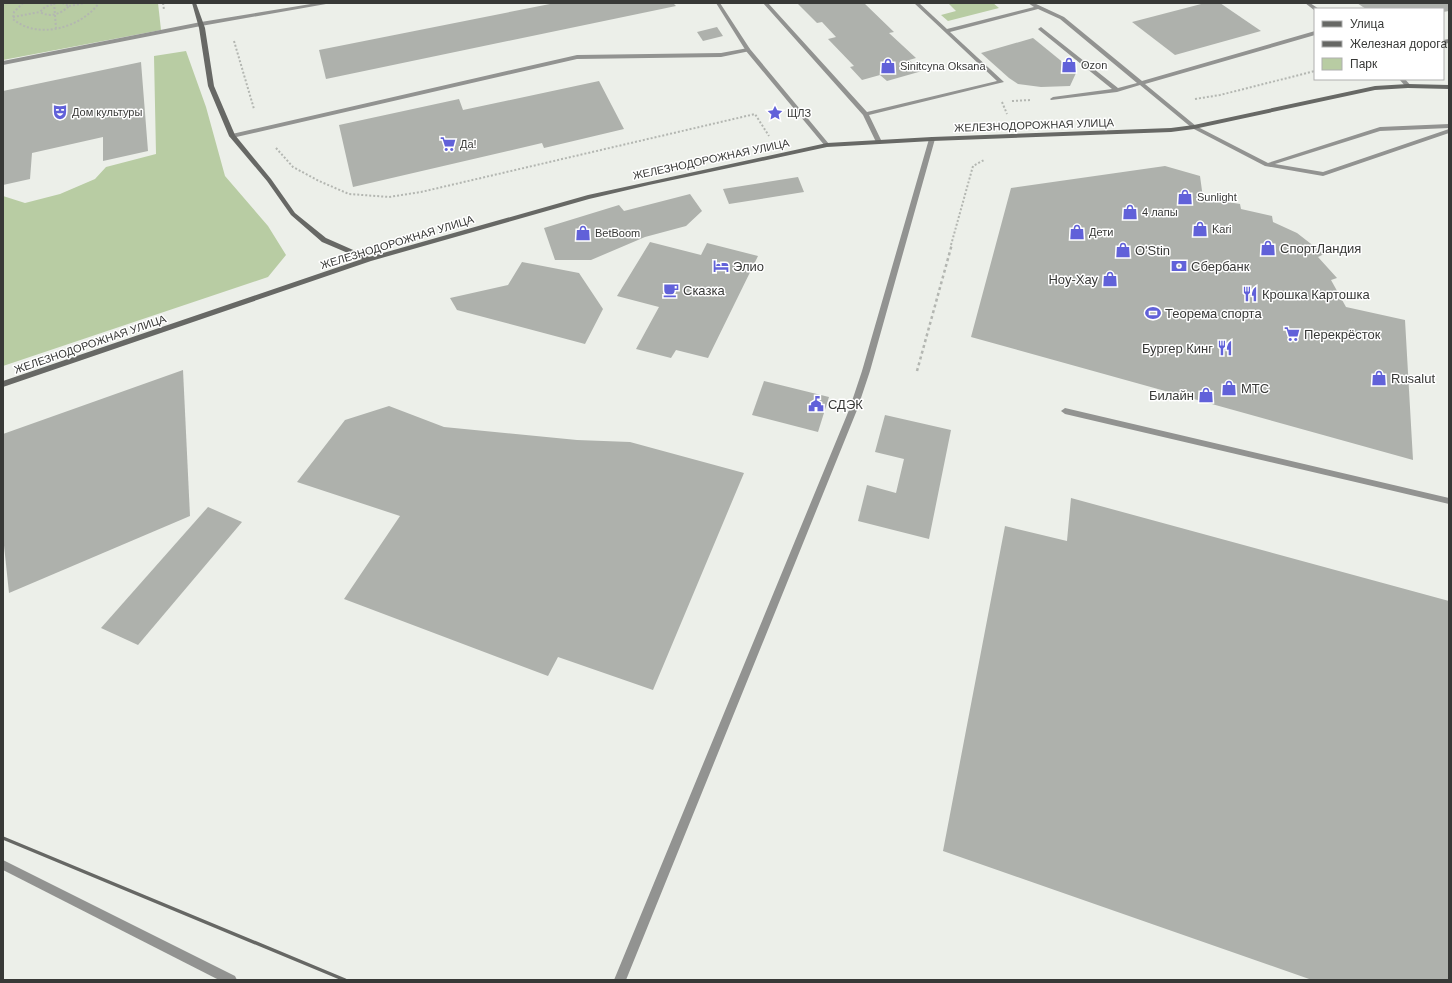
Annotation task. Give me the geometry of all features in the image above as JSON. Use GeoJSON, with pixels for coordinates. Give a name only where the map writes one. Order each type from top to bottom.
{"type":"FeatureCollection","features":[{"type":"Feature","properties":{"kind":"main road"},"geometry":{"type":"LineString","coordinates":[[194,3],[201,24],[211,86],[232,136],[269,180],[293,214],[324,240],[369,259]]}},
{"type":"Feature","properties":{"kind":"main road","name":"ЖЕЛЕЗНОДОРОЖНАЯ УЛИЦА"},"geometry":{"type":"LineString","coordinates":[[3,384],[369,259],[588,197],[780,154],[827,145],[932,139],[1171,130],[1194,127],[1375,88],[1408,86],[1449,87]]}},
{"type":"Feature","properties":{"kind":"street"},"geometry":{"type":"LineString","coordinates":[[3,63],[201,24],[326,3]]}},
{"type":"Feature","properties":{"kind":"street"},"geometry":{"type":"LineString","coordinates":[[718,3],[748,50],[827,145]]}},
{"type":"Feature","properties":{"kind":"street"},"geometry":{"type":"LineString","coordinates":[[765,3],[866,114],[879,142]]}},
{"type":"Feature","properties":{"kind":"street"},"geometry":{"type":"LineString","coordinates":[[866,114],[1001,82],[916,3]]}},
{"type":"Feature","properties":{"kind":"street"},"geometry":{"type":"LineString","coordinates":[[1030,3],[1062,18],[1194,127],[1267,165],[1323,174],[1449,131]]}},
{"type":"Feature","properties":{"kind":"street"},"geometry":{"type":"LineString","coordinates":[[946,31],[1039,7]]}},
{"type":"Feature","properties":{"kind":"street"},"geometry":{"type":"LineString","coordinates":[[1041,29],[1117,90]]}},
{"type":"Feature","properties":{"kind":"street"},"geometry":{"type":"LineString","coordinates":[[1053,99],[1117,90],[1314,33]]}},
{"type":"Feature","properties":{"kind":"street"},"geometry":{"type":"LineString","coordinates":[[232,136],[577,57],[721,54],[748,50]]}},
{"type":"Feature","properties":{"kind":"street"},"geometry":{"type":"LineString","coordinates":[[1403,80],[1408,86]]}},
{"type":"Feature","properties":{"kind":"street"},"geometry":{"type":"LineString","coordinates":[[1267,165],[1380,128],[1449,126]]}},
{"type":"Feature","properties":{"kind":"street"},"geometry":{"type":"LineString","coordinates":[[620,980],[853,410],[866,371],[932,139]]}},
{"type":"Feature","properties":{"kind":"street"},"geometry":{"type":"LineString","coordinates":[[1064,412],[1449,501]]}},
{"type":"Feature","properties":{"kind":"street"},"geometry":{"type":"LineString","coordinates":[[3,865],[232,980]]}},
{"type":"Feature","properties":{"kind":"path"},"geometry":{"type":"LineString","coordinates":[[23,3],[14,12],[13,17],[17,24],[24,28],[36,30],[56,28],[78,21],[89,15],[97,8],[99,3]]}},
{"type":"Feature","properties":{"kind":"path"},"geometry":{"type":"LineString","coordinates":[[13,17],[40,12],[45,7],[55,3],[56,28]]}},
{"type":"Feature","properties":{"kind":"path"},"geometry":{"type":"LineString","coordinates":[[62,3],[69,6]]}},
{"type":"Feature","properties":{"kind":"path"},"geometry":{"type":"LineString","coordinates":[[40,12],[45,15],[55,15],[65,10],[69,6],[85,3]]}},
{"type":"Feature","properties":{"kind":"path"},"geometry":{"type":"LineString","coordinates":[[228,20],[253,108],[275,147],[294,167],[319,182],[349,194],[389,197],[422,192],[755,114],[780,154]]}},
{"type":"Feature","properties":{"kind":"path"},"geometry":{"type":"LineString","coordinates":[[1165,102],[1220,95],[1314,71]]}},
{"type":"Feature","properties":{"kind":"path"},"geometry":{"type":"LineString","coordinates":[[917,371],[973,166],[990,157]]}},
{"type":"Feature","properties":{"kind":"green space"},"geometry":{"type":"Polygon","coordinates":[[[3,3],[158,3],[161,30],[3,60],[3,3]]]}},
{"type":"Feature","properties":{"kind":"green space"},"geometry":{"type":"Polygon","coordinates":[[[948,3],[993,3],[999,8],[948,21],[941,15],[956,11],[948,3]]]}},
{"type":"Feature","properties":{"kind":"green space"},"geometry":{"type":"Polygon","coordinates":[[[186,51],[206,107],[225,176],[268,226],[286,255],[268,277],[3,366],[3,196],[25,203],[60,194],[95,179],[106,167],[156,154],[154,56],[186,51]]]}},
{"type":"Feature","properties":{"kind":"building"},"geometry":{"type":"Polygon","coordinates":[[[555,3],[673,3],[676,6],[326,79],[319,50],[555,3]]]}},
{"type":"Feature","properties":{"kind":"building"},"geometry":{"type":"Polygon","coordinates":[[[797,3],[864,3],[894,32],[889,33],[916,58],[909,60],[922,71],[887,81],[880,75],[862,80],[850,67],[854,66],[828,39],[836,37],[822,22],[817,23],[797,3]]]}},
{"type":"Feature","properties":{"kind":"building"},"geometry":{"type":"Polygon","coordinates":[[[1205,3],[1220,3],[1261,31],[1175,55],[1132,22],[1205,3]]]}},
{"type":"Feature","properties":{"kind":"building"},"geometry":{"type":"Polygon","coordinates":[[[1357,3],[1449,3],[1449,11],[1444,12],[1444,8],[1364,8],[1357,3]]]}},
{"type":"Feature","properties":{"kind":"building"},"geometry":{"type":"Polygon","coordinates":[[[717,27],[723,36],[703,41],[697,32],[717,27]]]}},
{"type":"Feature","properties":{"kind":"building"},"geometry":{"type":"Polygon","coordinates":[[[1033,38],[1076,73],[1070,86],[1041,87],[1018,84],[981,53],[1033,38]]]}},
{"type":"Feature","properties":{"kind":"building"},"geometry":{"type":"Polygon","coordinates":[[[141,62],[148,151],[103,161],[103,137],[32,153],[30,179],[3,185],[3,91],[141,62]]]}},
{"type":"Feature","properties":{"kind":"building"},"geometry":{"type":"Polygon","coordinates":[[[599,81],[624,129],[544,148],[542,143],[353,187],[339,125],[459,99],[463,110],[599,81]]]}},
{"type":"Feature","properties":{"kind":"building"},"geometry":{"type":"Polygon","coordinates":[[[1165,166],[1200,176],[1203,198],[1240,204],[1241,209],[1272,216],[1273,222],[1297,233],[1324,254],[1318,257],[1337,278],[1331,280],[1346,307],[1405,320],[1413,460],[971,337],[1011,188],[1165,166]]]}},
{"type":"Feature","properties":{"kind":"building"},"geometry":{"type":"Polygon","coordinates":[[[798,177],[804,192],[729,204],[723,189],[798,177]]]}},
{"type":"Feature","properties":{"kind":"building"},"geometry":{"type":"Polygon","coordinates":[[[690,194],[702,211],[686,226],[645,237],[591,260],[555,260],[544,228],[619,205],[624,211],[690,194]]]}},
{"type":"Feature","properties":{"kind":"building"},"geometry":{"type":"Polygon","coordinates":[[[650,242],[701,255],[707,243],[758,256],[708,358],[676,350],[671,358],[636,349],[659,307],[617,296],[650,242]]]}},
{"type":"Feature","properties":{"kind":"building"},"geometry":{"type":"Polygon","coordinates":[[[522,262],[579,273],[603,309],[585,344],[457,310],[450,298],[508,285],[522,262]]]}},
{"type":"Feature","properties":{"kind":"building"},"geometry":{"type":"Polygon","coordinates":[[[183,370],[190,516],[9,593],[3,536],[3,434],[183,370]]]}},
{"type":"Feature","properties":{"kind":"building"},"geometry":{"type":"Polygon","coordinates":[[[764,381],[829,397],[818,432],[752,415],[764,381]]]}},
{"type":"Feature","properties":{"kind":"building"},"geometry":{"type":"Polygon","coordinates":[[[389,406],[444,427],[577,440],[630,442],[744,473],[653,690],[558,657],[548,676],[344,599],[400,516],[297,482],[345,420],[389,406]]]}},
{"type":"Feature","properties":{"kind":"building"},"geometry":{"type":"Polygon","coordinates":[[[885,415],[951,430],[929,539],[858,521],[867,485],[896,493],[904,459],[875,452],[885,415]]]}},
{"type":"Feature","properties":{"kind":"building"},"geometry":{"type":"Polygon","coordinates":[[[1071,498],[1449,601],[1449,980],[1312,980],[943,851],[1005,526],[1067,541],[1071,498]]]}},
{"type":"Feature","properties":{"kind":"building"},"geometry":{"type":"Polygon","coordinates":[[[208,507],[242,522],[138,645],[101,628],[208,507]]]}},
{"type":"Feature","properties":{"kind":"railway"},"geometry":{"type":"LineString","coordinates":[[3,838],[345,980]]}},
{"type":"Feature","properties":{"kind":"place","name":"Ozon"},"geometry":{"type":"Point","coordinates":[1069,65]}},
{"type":"Feature","properties":{"kind":"place","name":"Sinitcyna Oksana"},"geometry":{"type":"Point","coordinates":[888,66]}},
{"type":"Feature","properties":{"kind":"place","name":"Дом культуры"},"geometry":{"type":"Point","coordinates":[60,112]}},
{"type":"Feature","properties":{"kind":"place","name":"ЩЛЗ"},"geometry":{"type":"Point","coordinates":[775,113]}},
{"type":"Feature","properties":{"kind":"place","name":"Да!"},"geometry":{"type":"Point","coordinates":[448,144]}},
{"type":"Feature","properties":{"kind":"place","name":"Sunlight"},"geometry":{"type":"Point","coordinates":[1185,197]}},
{"type":"Feature","properties":{"kind":"place","name":"4 лапы"},"geometry":{"type":"Point","coordinates":[1130,212]}},
{"type":"Feature","properties":{"kind":"place","name":"Kari"},"geometry":{"type":"Point","coordinates":[1200,229]}},
{"type":"Feature","properties":{"kind":"place","name":"Дети"},"geometry":{"type":"Point","coordinates":[1077,232]}},
{"type":"Feature","properties":{"kind":"place","name":"BetBoom"},"geometry":{"type":"Point","coordinates":[583,233]}},
{"type":"Feature","properties":{"kind":"place","name":"СпортЛандия"},"geometry":{"type":"Point","coordinates":[1268,248]}},
{"type":"Feature","properties":{"kind":"place","name":"O'Stin"},"geometry":{"type":"Point","coordinates":[1123,250]}},
{"type":"Feature","properties":{"kind":"place","name":"Элио"},"geometry":{"type":"Point","coordinates":[721,266]}},
{"type":"Feature","properties":{"kind":"place","name":"Сбербанк"},"geometry":{"type":"Point","coordinates":[1179,266]}},
{"type":"Feature","properties":{"kind":"place","name":"Ноу-Хау"},"geometry":{"type":"Point","coordinates":[1110,279]}},
{"type":"Feature","properties":{"kind":"place","name":"Сказка"},"geometry":{"type":"Point","coordinates":[671,290]}},
{"type":"Feature","properties":{"kind":"place","name":"Крошка Картошка"},"geometry":{"type":"Point","coordinates":[1250,294]}},
{"type":"Feature","properties":{"kind":"place","name":"Теорема спорта"},"geometry":{"type":"Point","coordinates":[1153,313]}},
{"type":"Feature","properties":{"kind":"place","name":"Перекрёсток"},"geometry":{"type":"Point","coordinates":[1292,334]}},
{"type":"Feature","properties":{"kind":"place","name":"Бургер Кинг"},"geometry":{"type":"Point","coordinates":[1225,348]}},
{"type":"Feature","properties":{"kind":"place","name":"Rusalut"},"geometry":{"type":"Point","coordinates":[1379,378]}},
{"type":"Feature","properties":{"kind":"place","name":"МТС"},"geometry":{"type":"Point","coordinates":[1229,388]}},
{"type":"Feature","properties":{"kind":"place","name":"Билайн"},"geometry":{"type":"Point","coordinates":[1206,395]}},
{"type":"Feature","properties":{"kind":"place","name":"СДЭК"},"geometry":{"type":"Point","coordinates":[816,404]}}]}
